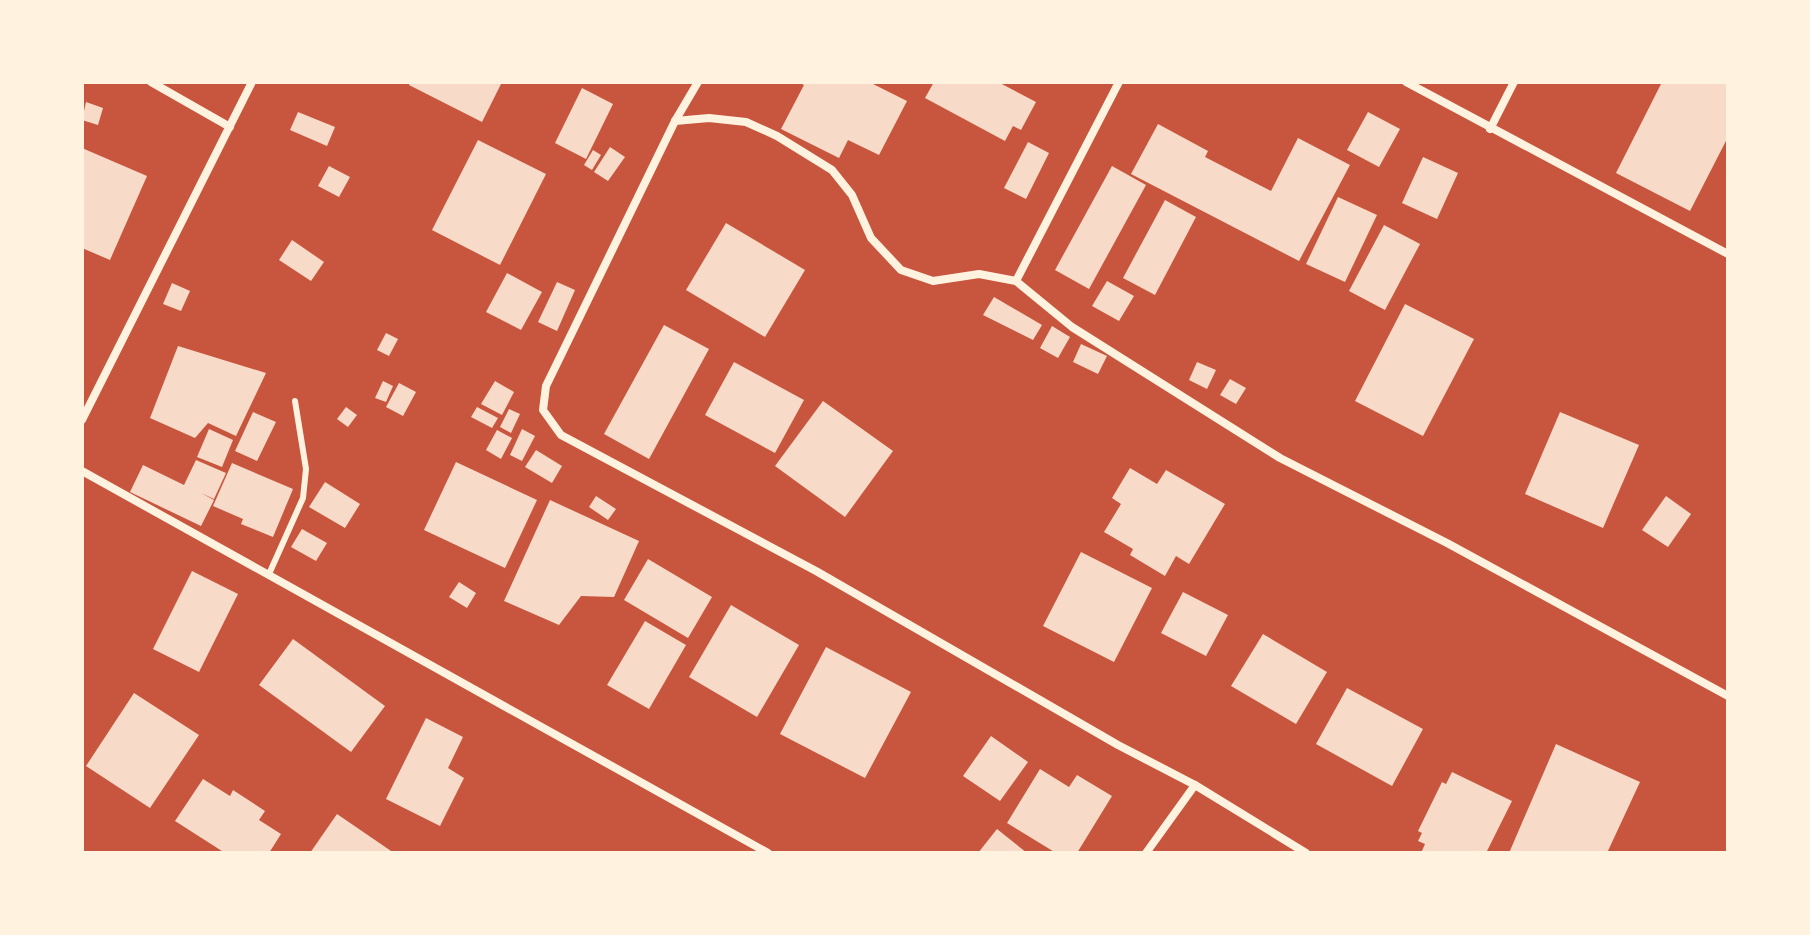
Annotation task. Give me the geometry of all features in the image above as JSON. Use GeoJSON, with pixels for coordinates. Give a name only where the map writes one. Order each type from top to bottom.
{"type":"FeatureCollection","features":[{"type":"Feature","properties":{"kind":"street"},"geometry":{"type":"LineString","coordinates":[[151,82],[230,127]]}},
{"type":"Feature","properties":{"kind":"street"},"geometry":{"type":"LineString","coordinates":[[82,420],[252,82]]}},
{"type":"Feature","properties":{"kind":"street"},"geometry":{"type":"LineString","coordinates":[[698,82],[675,121],[546,386],[543,410],[561,435],[816,571],[1118,745],[1195,785],[1306,853]]}},
{"type":"Feature","properties":{"kind":"street"},"geometry":{"type":"LineString","coordinates":[[1016,281],[1119,82]]}},
{"type":"Feature","properties":{"kind":"street"},"geometry":{"type":"LineString","coordinates":[[1406,82],[1728,254]]}},
{"type":"Feature","properties":{"kind":"street"},"geometry":{"type":"LineString","coordinates":[[1490,129],[1514,82]]}},
{"type":"Feature","properties":{"kind":"street"},"geometry":{"type":"LineString","coordinates":[[675,121],[709,118],[746,122],[777,136],[832,170],[852,195],[871,238],[901,270],[933,281],[979,274],[1016,281],[1072,327],[1280,458],[1447,543],[1728,696]]}},
{"type":"Feature","properties":{"kind":"street"},"geometry":{"type":"LineString","coordinates":[[82,471],[768,853]]}},
{"type":"Feature","properties":{"kind":"street"},"geometry":{"type":"LineString","coordinates":[[1146,853],[1195,785]]}},
{"type":"Feature","properties":{"kind":"lane"},"geometry":{"type":"LineString","coordinates":[[269,574],[303,498],[306,469],[295,401]]}},
{"type":"Feature","properties":{"kind":"building"},"geometry":{"type":"Polygon","coordinates":[[[410,82],[502,82],[482,122],[409,85],[410,82]]]}},
{"type":"Feature","properties":{"kind":"building"},"geometry":{"type":"Polygon","coordinates":[[[798,82],[869,82],[907,101],[879,155],[848,140],[839,158],[781,129],[804,85],[798,82]]]}},
{"type":"Feature","properties":{"kind":"building"},"geometry":{"type":"Polygon","coordinates":[[[934,82],[998,82],[1036,102],[1021,130],[1013,126],[1005,141],[925,98],[934,82]]]}},
{"type":"Feature","properties":{"kind":"building"},"geometry":{"type":"Polygon","coordinates":[[[1662,82],[1728,82],[1728,137],[1690,211],[1616,173],[1662,82]]]}},
{"type":"Feature","properties":{"kind":"building"},"geometry":{"type":"Polygon","coordinates":[[[582,88],[613,104],[586,159],[555,143],[582,88]]]}},
{"type":"Feature","properties":{"kind":"building"},"geometry":{"type":"Polygon","coordinates":[[[86,102],[103,108],[98,125],[82,120],[86,102]]]}},
{"type":"Feature","properties":{"kind":"building"},"geometry":{"type":"Polygon","coordinates":[[[298,112],[335,127],[327,146],[290,130],[298,112]]]}},
{"type":"Feature","properties":{"kind":"building"},"geometry":{"type":"Polygon","coordinates":[[[1368,112],[1400,129],[1379,167],[1347,150],[1368,112]]]}},
{"type":"Feature","properties":{"kind":"building"},"geometry":{"type":"Polygon","coordinates":[[[1158,124],[1208,151],[1205,157],[1271,191],[1298,138],[1350,165],[1299,261],[1131,174],[1158,124]]]}},
{"type":"Feature","properties":{"kind":"building"},"geometry":{"type":"Polygon","coordinates":[[[478,140],[546,174],[500,265],[432,230],[478,140]]]}},
{"type":"Feature","properties":{"kind":"building"},"geometry":{"type":"Polygon","coordinates":[[[1028,142],[1049,153],[1026,199],[1004,188],[1028,142]]]}},
{"type":"Feature","properties":{"kind":"building"},"geometry":{"type":"Polygon","coordinates":[[[610,147],[625,157],[608,181],[594,172],[610,147]]]}},
{"type":"Feature","properties":{"kind":"building"},"geometry":{"type":"Polygon","coordinates":[[[82,148],[147,176],[110,260],[82,248],[82,148]]]}},
{"type":"Feature","properties":{"kind":"building"},"geometry":{"type":"Polygon","coordinates":[[[593,150],[601,155],[592,170],[584,165],[593,150]]]}},
{"type":"Feature","properties":{"kind":"building"},"geometry":{"type":"Polygon","coordinates":[[[1423,157],[1458,173],[1437,219],[1402,203],[1423,157]]]}},
{"type":"Feature","properties":{"kind":"building"},"geometry":{"type":"Polygon","coordinates":[[[329,166],[350,177],[339,197],[318,186],[329,166]]]}},
{"type":"Feature","properties":{"kind":"building"},"geometry":{"type":"Polygon","coordinates":[[[1112,166],[1146,185],[1089,289],[1055,270],[1112,166]]]}},
{"type":"Feature","properties":{"kind":"building"},"geometry":{"type":"Polygon","coordinates":[[[1338,197],[1377,215],[1345,282],[1306,264],[1338,197]]]}},
{"type":"Feature","properties":{"kind":"building"},"geometry":{"type":"Polygon","coordinates":[[[1165,200],[1196,217],[1155,295],[1123,278],[1165,200]]]}},
{"type":"Feature","properties":{"kind":"building"},"geometry":{"type":"Polygon","coordinates":[[[726,223],[805,270],[765,337],[686,290],[726,223]]]}},
{"type":"Feature","properties":{"kind":"building"},"geometry":{"type":"Polygon","coordinates":[[[1384,225],[1420,244],[1385,310],[1349,291],[1384,225]]]}},
{"type":"Feature","properties":{"kind":"building"},"geometry":{"type":"Polygon","coordinates":[[[292,240],[324,262],[311,281],[279,260],[292,240]]]}},
{"type":"Feature","properties":{"kind":"building"},"geometry":{"type":"Polygon","coordinates":[[[507,273],[542,292],[521,330],[486,312],[507,273]]]}},
{"type":"Feature","properties":{"kind":"building"},"geometry":{"type":"Polygon","coordinates":[[[1107,281],[1134,296],[1119,321],[1092,306],[1107,281]]]}},
{"type":"Feature","properties":{"kind":"building"},"geometry":{"type":"Polygon","coordinates":[[[557,282],[575,290],[557,331],[538,322],[557,282]]]}},
{"type":"Feature","properties":{"kind":"building"},"geometry":{"type":"Polygon","coordinates":[[[172,283],[190,291],[181,311],[163,304],[172,283]]]}},
{"type":"Feature","properties":{"kind":"building"},"geometry":{"type":"Polygon","coordinates":[[[994,297],[1042,325],[1033,340],[983,315],[994,297]]]}},
{"type":"Feature","properties":{"kind":"building"},"geometry":{"type":"Polygon","coordinates":[[[1405,304],[1474,339],[1423,436],[1355,401],[1405,304]]]}},
{"type":"Feature","properties":{"kind":"building"},"geometry":{"type":"Polygon","coordinates":[[[664,325],[709,349],[649,459],[604,434],[664,325]]]}},
{"type":"Feature","properties":{"kind":"building"},"geometry":{"type":"Polygon","coordinates":[[[1052,326],[1070,337],[1058,358],[1040,348],[1052,326]]]}},
{"type":"Feature","properties":{"kind":"building"},"geometry":{"type":"Polygon","coordinates":[[[386,333],[398,339],[389,356],[377,350],[386,333]]]}},
{"type":"Feature","properties":{"kind":"building"},"geometry":{"type":"Polygon","coordinates":[[[1081,344],[1107,356],[1098,374],[1073,362],[1081,344]]]}},
{"type":"Feature","properties":{"kind":"building"},"geometry":{"type":"Polygon","coordinates":[[[178,346],[266,373],[236,436],[208,423],[195,438],[150,418],[178,346]]]}},
{"type":"Feature","properties":{"kind":"building"},"geometry":{"type":"Polygon","coordinates":[[[734,362],[804,400],[775,453],[705,415],[734,362]]]}},
{"type":"Feature","properties":{"kind":"building"},"geometry":{"type":"Polygon","coordinates":[[[1197,362],[1216,370],[1207,389],[1189,380],[1197,362]]]}},
{"type":"Feature","properties":{"kind":"building"},"geometry":{"type":"Polygon","coordinates":[[[1230,379],[1246,388],[1236,404],[1220,395],[1230,379]]]}},
{"type":"Feature","properties":{"kind":"building"},"geometry":{"type":"Polygon","coordinates":[[[383,381],[393,386],[386,402],[375,398],[383,381]]]}},
{"type":"Feature","properties":{"kind":"building"},"geometry":{"type":"Polygon","coordinates":[[[495,381],[514,392],[502,415],[481,404],[495,381]]]}},
{"type":"Feature","properties":{"kind":"building"},"geometry":{"type":"Polygon","coordinates":[[[399,383],[416,392],[403,416],[386,407],[399,383]]]}},
{"type":"Feature","properties":{"kind":"building"},"geometry":{"type":"Polygon","coordinates":[[[823,401],[893,451],[845,517],[775,466],[823,401]]]}},
{"type":"Feature","properties":{"kind":"building"},"geometry":{"type":"Polygon","coordinates":[[[346,407],[357,415],[348,427],[337,419],[346,407]]]}},
{"type":"Feature","properties":{"kind":"building"},"geometry":{"type":"Polygon","coordinates":[[[477,407],[498,418],[492,428],[471,417],[477,407]]]}},
{"type":"Feature","properties":{"kind":"building"},"geometry":{"type":"Polygon","coordinates":[[[509,409],[520,414],[511,433],[500,427],[509,409]]]}},
{"type":"Feature","properties":{"kind":"building"},"geometry":{"type":"Polygon","coordinates":[[[253,412],[276,422],[257,461],[235,451],[253,412]]]}},
{"type":"Feature","properties":{"kind":"building"},"geometry":{"type":"Polygon","coordinates":[[[1560,412],[1639,445],[1603,528],[1525,494],[1560,412]]]}},
{"type":"Feature","properties":{"kind":"building"},"geometry":{"type":"Polygon","coordinates":[[[209,429],[233,440],[222,467],[197,457],[209,429]]]}},
{"type":"Feature","properties":{"kind":"building"},"geometry":{"type":"Polygon","coordinates":[[[522,429],[535,436],[522,461],[510,455],[522,429]]]}},
{"type":"Feature","properties":{"kind":"building"},"geometry":{"type":"Polygon","coordinates":[[[497,430],[512,438],[501,459],[486,450],[497,430]]]}},
{"type":"Feature","properties":{"kind":"building"},"geometry":{"type":"Polygon","coordinates":[[[536,450],[562,466],[552,483],[525,467],[536,450]]]}},
{"type":"Feature","properties":{"kind":"building"},"geometry":{"type":"Polygon","coordinates":[[[196,460],[226,473],[214,499],[201,493],[214,500],[201,526],[130,492],[143,465],[184,485],[196,460]]]}},
{"type":"Feature","properties":{"kind":"building"},"geometry":{"type":"Polygon","coordinates":[[[456,462],[537,500],[505,568],[424,530],[456,462]]]}},
{"type":"Feature","properties":{"kind":"building"},"geometry":{"type":"Polygon","coordinates":[[[232,463],[293,489],[273,537],[241,524],[243,519],[213,506],[232,463]]]}},
{"type":"Feature","properties":{"kind":"building"},"geometry":{"type":"Polygon","coordinates":[[[1130,468],[1157,484],[1166,470],[1225,504],[1189,564],[1176,556],[1165,576],[1130,555],[1133,549],[1104,532],[1121,504],[1112,498],[1130,468]]]}},
{"type":"Feature","properties":{"kind":"building"},"geometry":{"type":"Polygon","coordinates":[[[325,482],[360,504],[345,528],[309,507],[325,482]]]}},
{"type":"Feature","properties":{"kind":"building"},"geometry":{"type":"Polygon","coordinates":[[[596,496],[616,509],[608,520],[589,507],[596,496]]]}},
{"type":"Feature","properties":{"kind":"building"},"geometry":{"type":"Polygon","coordinates":[[[1666,496],[1691,514],[1668,547],[1642,530],[1666,496]]]}},
{"type":"Feature","properties":{"kind":"building"},"geometry":{"type":"Polygon","coordinates":[[[550,500],[639,541],[614,597],[581,596],[559,625],[504,601],[550,500]]]}},
{"type":"Feature","properties":{"kind":"building"},"geometry":{"type":"Polygon","coordinates":[[[302,529],[327,543],[316,561],[291,547],[302,529]]]}},
{"type":"Feature","properties":{"kind":"building"},"geometry":{"type":"Polygon","coordinates":[[[1081,552],[1152,588],[1114,662],[1043,626],[1081,552]]]}},
{"type":"Feature","properties":{"kind":"building"},"geometry":{"type":"Polygon","coordinates":[[[648,559],[712,597],[688,638],[624,600],[648,559]]]}},
{"type":"Feature","properties":{"kind":"building"},"geometry":{"type":"Polygon","coordinates":[[[192,571],[238,594],[199,672],[153,649],[192,571]]]}},
{"type":"Feature","properties":{"kind":"building"},"geometry":{"type":"Polygon","coordinates":[[[459,582],[476,593],[467,608],[449,597],[459,582]]]}},
{"type":"Feature","properties":{"kind":"building"},"geometry":{"type":"Polygon","coordinates":[[[1183,592],[1228,615],[1206,656],[1161,633],[1183,592]]]}},
{"type":"Feature","properties":{"kind":"building"},"geometry":{"type":"Polygon","coordinates":[[[731,605],[799,645],[757,717],[689,677],[731,605]]]}},
{"type":"Feature","properties":{"kind":"building"},"geometry":{"type":"Polygon","coordinates":[[[645,621],[686,645],[649,709],[607,685],[645,621]]]}},
{"type":"Feature","properties":{"kind":"building"},"geometry":{"type":"Polygon","coordinates":[[[1263,634],[1327,672],[1296,724],[1231,686],[1263,634]]]}},
{"type":"Feature","properties":{"kind":"building"},"geometry":{"type":"Polygon","coordinates":[[[293,639],[385,706],[351,752],[259,685],[293,639]]]}},
{"type":"Feature","properties":{"kind":"building"},"geometry":{"type":"Polygon","coordinates":[[[826,647],[911,692],[865,778],[780,734],[826,647]]]}},
{"type":"Feature","properties":{"kind":"building"},"geometry":{"type":"Polygon","coordinates":[[[1347,688],[1423,729],[1392,786],[1316,744],[1347,688]]]}},
{"type":"Feature","properties":{"kind":"building"},"geometry":{"type":"Polygon","coordinates":[[[134,693],[199,735],[150,808],[86,766],[134,693]]]}},
{"type":"Feature","properties":{"kind":"building"},"geometry":{"type":"Polygon","coordinates":[[[426,718],[463,737],[448,768],[464,778],[440,826],[386,799],[426,718]]]}},
{"type":"Feature","properties":{"kind":"building"},"geometry":{"type":"Polygon","coordinates":[[[991,736],[1028,762],[1000,801],[963,776],[991,736]]]}},
{"type":"Feature","properties":{"kind":"building"},"geometry":{"type":"Polygon","coordinates":[[[1556,744],[1640,782],[1607,853],[1509,853],[1556,744]]]}},
{"type":"Feature","properties":{"kind":"building"},"geometry":{"type":"Polygon","coordinates":[[[1040,769],[1069,787],[1077,775],[1112,796],[1077,853],[1056,853],[1007,823],[1040,769]]]}},
{"type":"Feature","properties":{"kind":"building"},"geometry":{"type":"Polygon","coordinates":[[[1452,772],[1512,801],[1486,853],[1421,853],[1425,844],[1418,841],[1422,833],[1418,831],[1442,782],[1446,784],[1452,772]]]}},
{"type":"Feature","properties":{"kind":"building"},"geometry":{"type":"Polygon","coordinates":[[[203,779],[230,796],[233,790],[265,811],[259,820],[281,834],[269,853],[225,853],[175,821],[203,779]]]}},
{"type":"Feature","properties":{"kind":"building"},"geometry":{"type":"Polygon","coordinates":[[[337,814],[394,853],[310,853],[337,814]]]}},
{"type":"Feature","properties":{"kind":"building"},"geometry":{"type":"Polygon","coordinates":[[[997,829],[1027,853],[978,853],[997,829]]]}}]}
